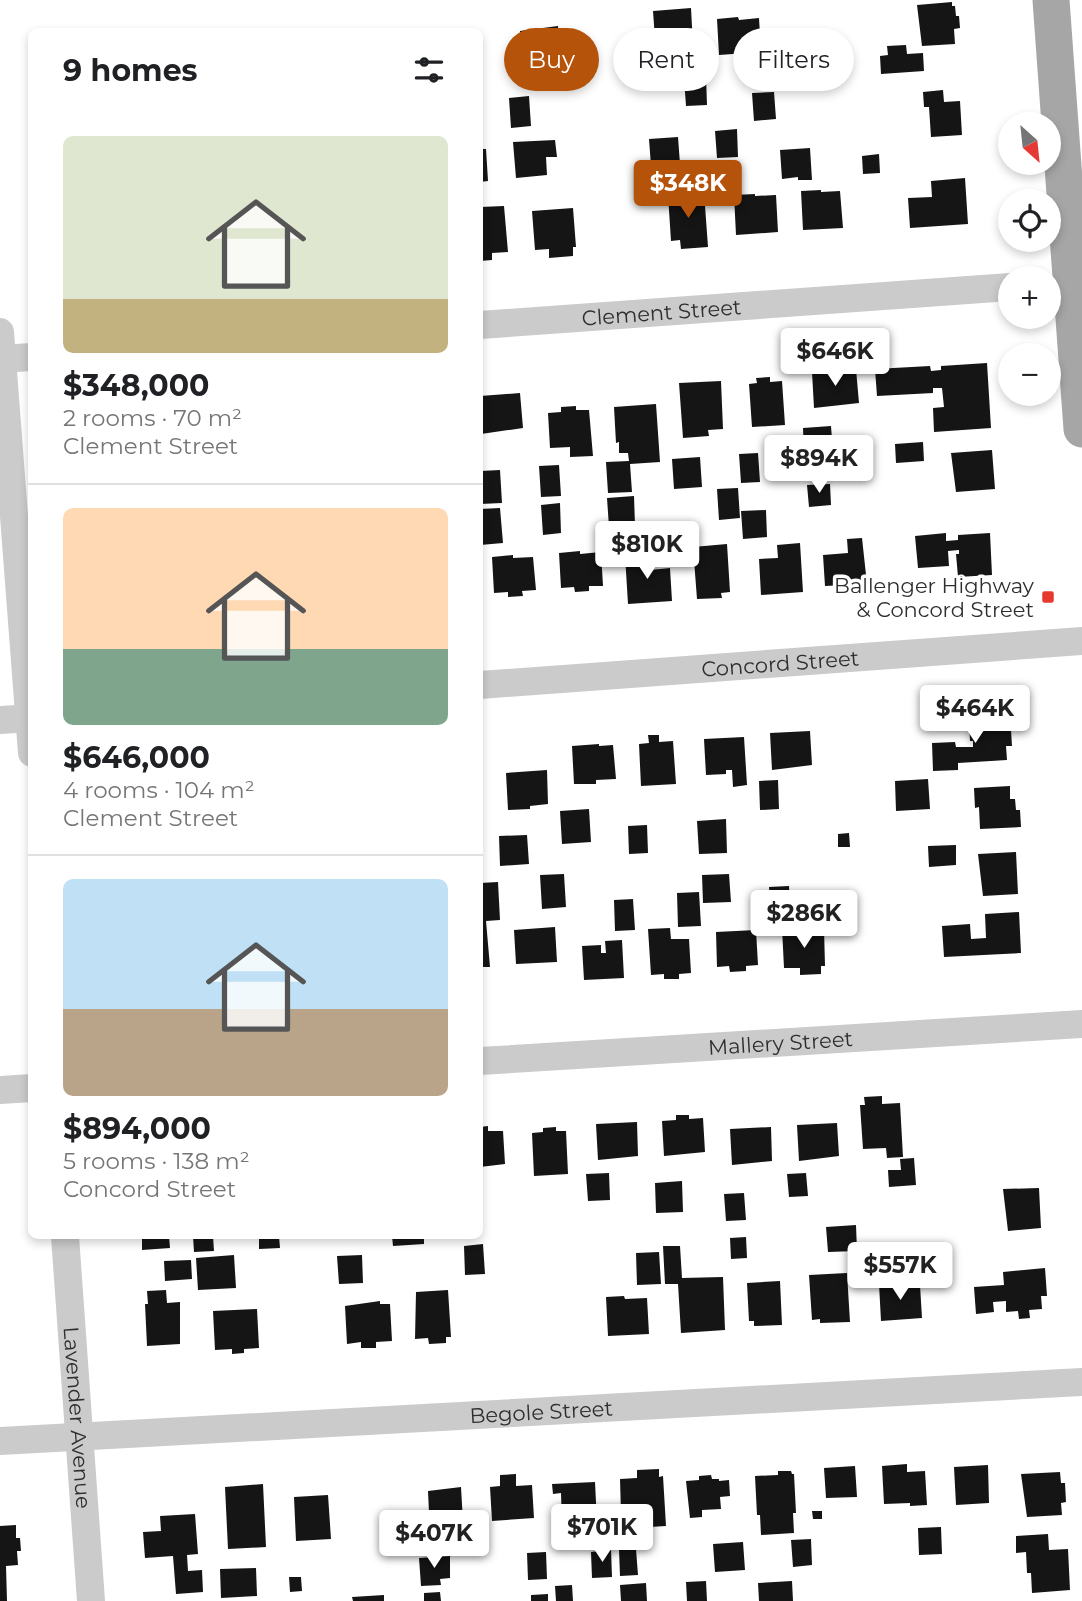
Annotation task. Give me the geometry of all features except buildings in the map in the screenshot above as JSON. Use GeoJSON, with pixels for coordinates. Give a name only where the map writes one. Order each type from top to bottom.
{"type":"FeatureCollection","features":[{"type":"Feature","properties":{"kind":"main road"},"geometry":{"type":"LineString","coordinates":[[1051,0],[1067,282],[1082,429]]}},
{"type":"Feature","properties":{"kind":"street","name":"Clement Street"},"geometry":{"type":"LineString","coordinates":[[483,325],[998,288]]}},
{"type":"Feature","properties":{"kind":"street"},"geometry":{"type":"LineString","coordinates":[[28,356],[1,350],[28,693]]}},
{"type":"Feature","properties":{"kind":"street","name":"Concord Street"},"geometry":{"type":"LineString","coordinates":[[483,685],[1082,641]]}},
{"type":"Feature","properties":{"kind":"street"},"geometry":{"type":"LineString","coordinates":[[0,720],[28,718]]}},
{"type":"Feature","properties":{"kind":"street","name":"Mallery Street"},"geometry":{"type":"LineString","coordinates":[[483,1061],[1082,1024]]}},
{"type":"Feature","properties":{"kind":"street"},"geometry":{"type":"LineString","coordinates":[[0,1090],[28,1088]]}},
{"type":"Feature","properties":{"kind":"street","name":"Lavender Avenue"},"geometry":{"type":"LineString","coordinates":[[65,1239],[91,1601]]}},
{"type":"Feature","properties":{"kind":"street","name":"Begole Street"},"geometry":{"type":"LineString","coordinates":[[0,1441],[1082,1382]]}},
{"type":"Feature","properties":{"kind":"place","name":"Ballenger Highway & Concord Street"},"geometry":{"type":"Point","coordinates":[1048,597]}}]}
